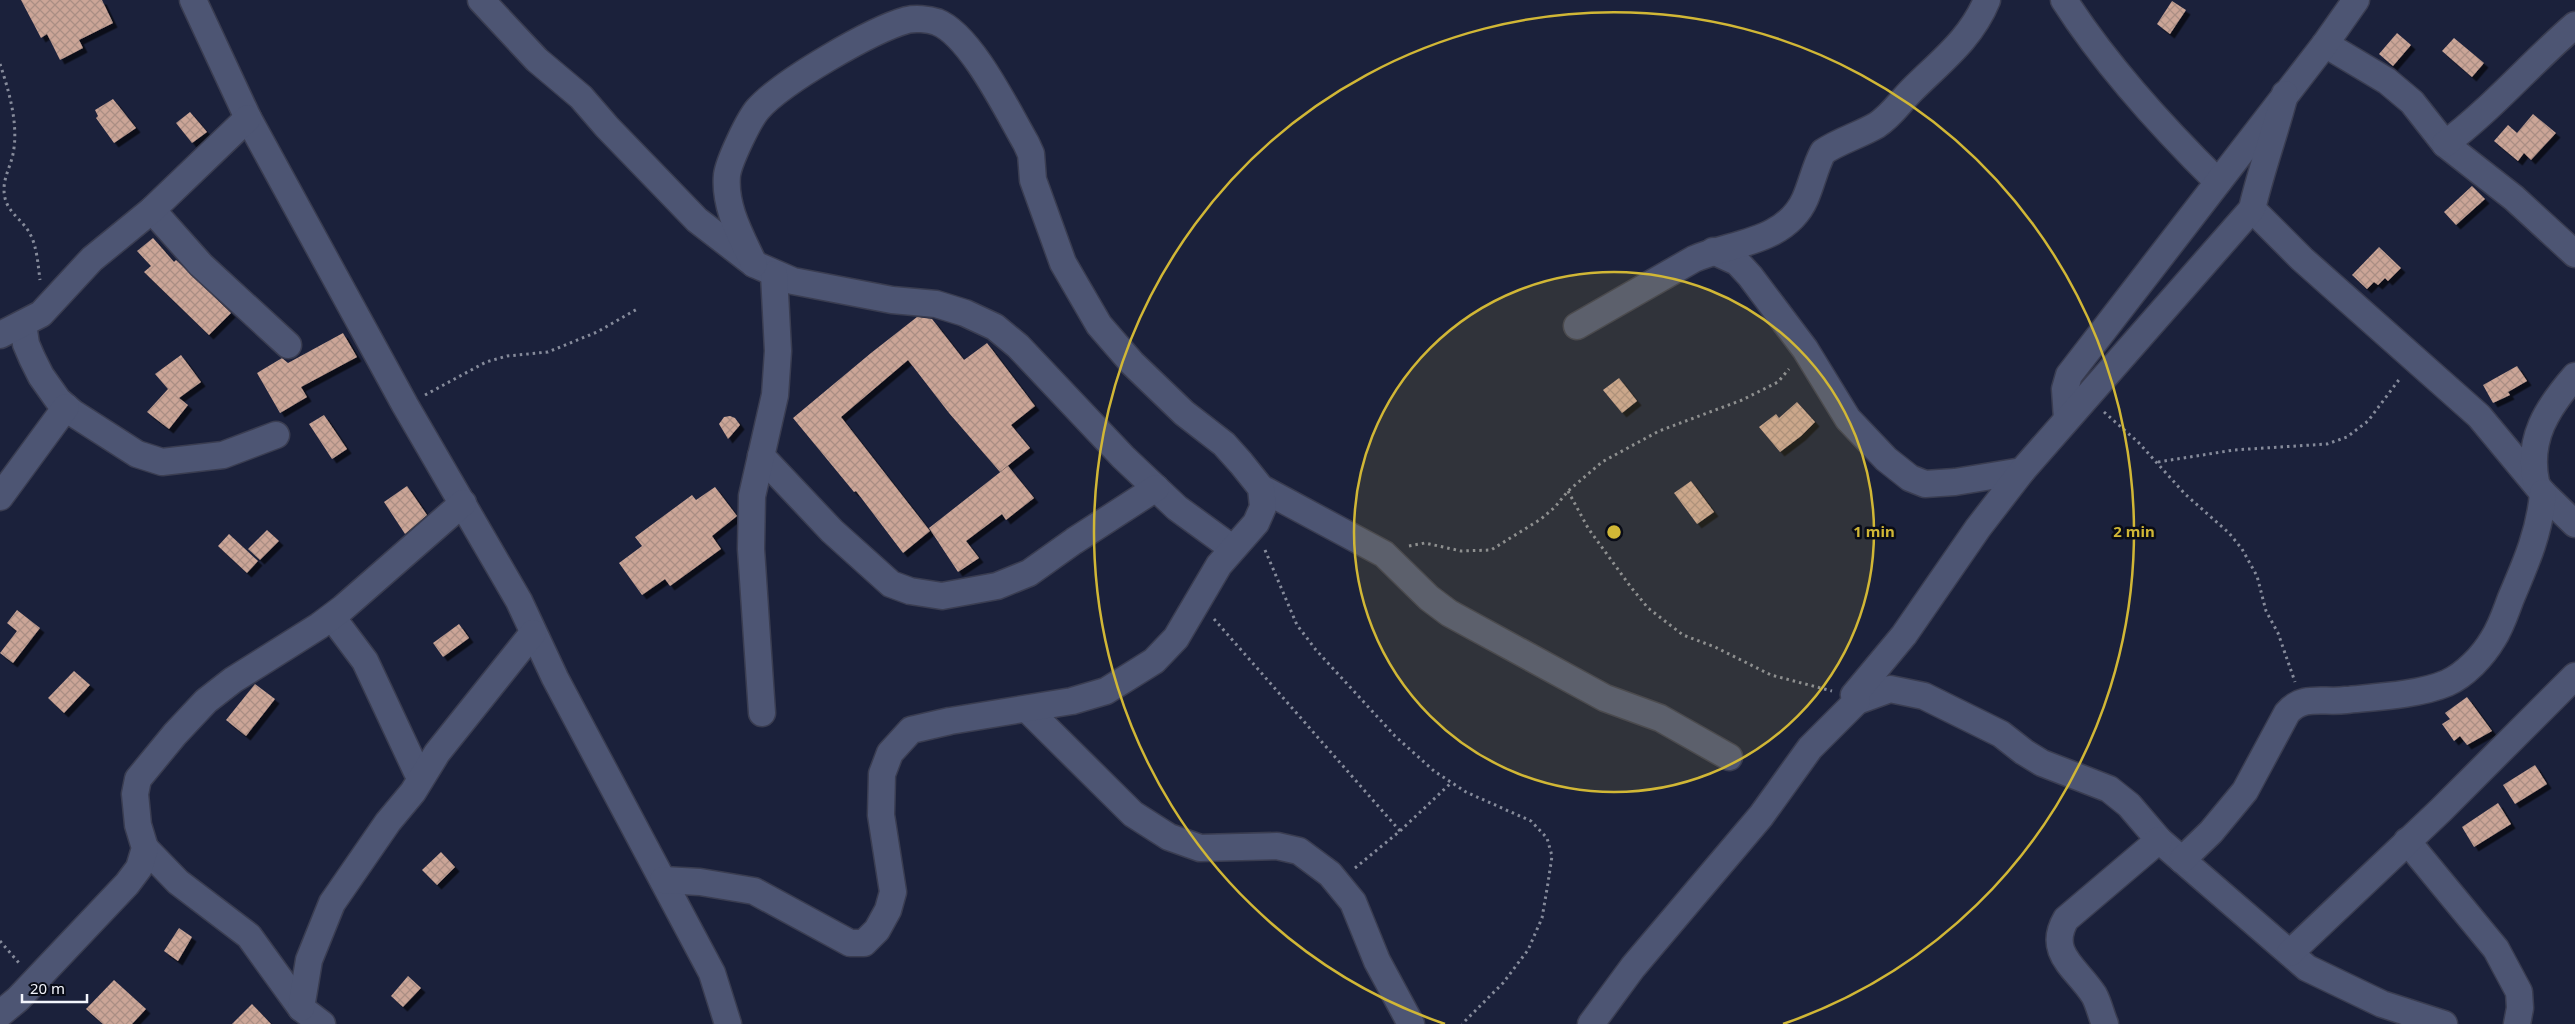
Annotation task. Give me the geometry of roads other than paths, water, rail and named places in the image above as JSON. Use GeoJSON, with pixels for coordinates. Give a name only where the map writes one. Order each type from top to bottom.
{"type":"FeatureCollection","features":[{"type":"Feature","properties":{"kind":"street"},"geometry":{"type":"LineString","coordinates":[[193,0],[248,118],[405,405],[519,601],[555,678],[712,973],[728,1024]]}},
{"type":"Feature","properties":{"kind":"street"},"geometry":{"type":"LineString","coordinates":[[481,0],[537,60],[581,97],[607,127],[697,220],[764,269],[793,281],[841,291],[892,300],[936,304],[965,313],[994,327],[1018,346],[1122,457],[1177,508],[1232,548]]}},
{"type":"Feature","properties":{"kind":"street"},"geometry":{"type":"LineString","coordinates":[[1577,326],[1673,270],[1713,251],[1759,240],[1791,221],[1805,200],[1823,152],[1878,124],[1891,114],[1972,30],[1987,0]]}},
{"type":"Feature","properties":{"kind":"street"},"geometry":{"type":"LineString","coordinates":[[2064,0],[2080,25],[2131,88],[2218,182]]}},
{"type":"Feature","properties":{"kind":"street"},"geometry":{"type":"LineString","coordinates":[[2068,419],[2065,389],[2069,375],[2325,44],[2356,0]]}},
{"type":"Feature","properties":{"kind":"street"},"geometry":{"type":"LineString","coordinates":[[762,713],[751,549],[752,496],[774,395],[778,351],[764,269],[731,217],[727,175],[757,110],[790,82],[866,37],[908,20],[938,22],[949,30],[981,64],[1026,143],[1030,154],[1034,180],[1063,263],[1099,325],[1132,363],[1184,413],[1224,444],[1261,488],[1384,554],[1429,598],[1449,613],[1605,698],[1660,718],[1729,757]]}},
{"type":"Feature","properties":{"kind":"street"},"geometry":{"type":"LineString","coordinates":[[2445,144],[2471,124],[2532,64],[2575,26]]}},
{"type":"Feature","properties":{"kind":"street"},"geometry":{"type":"LineString","coordinates":[[2325,44],[2387,81],[2412,102],[2445,144],[2514,198],[2575,254]]}},
{"type":"Feature","properties":{"kind":"street"},"geometry":{"type":"LineString","coordinates":[[1591,1024],[1633,967],[1761,816],[1810,748],[1855,698],[1904,634],[1978,528],[2022,472],[2252,208],[2260,173],[2274,139],[2285,94]]}},
{"type":"Feature","properties":{"kind":"street"},"geometry":{"type":"LineString","coordinates":[[0,335],[32,319],[92,259],[152,210],[248,118]]}},
{"type":"Feature","properties":{"kind":"street"},"geometry":{"type":"LineString","coordinates":[[2252,208],[2302,259],[2479,416],[2539,488],[2575,524]]}},
{"type":"Feature","properties":{"kind":"street"},"geometry":{"type":"LineString","coordinates":[[152,210],[201,265],[288,345]]}},
{"type":"Feature","properties":{"kind":"street"},"geometry":{"type":"LineString","coordinates":[[1713,251],[1737,262],[1750,276],[1805,349],[1854,427],[1886,459],[1910,478],[1925,484],[1954,482],[2022,472]]}},
{"type":"Feature","properties":{"kind":"street"},"geometry":{"type":"LineString","coordinates":[[32,319],[26,344],[41,376],[66,407],[137,454],[162,462],[224,455],[276,435]]}},
{"type":"Feature","properties":{"kind":"street"},"geometry":{"type":"LineString","coordinates":[[2182,860],[2211,832],[2245,791],[2287,713],[2294,705],[2302,701],[2344,701],[2433,688],[2462,674],[2494,639],[2535,540],[2539,488],[2533,460],[2536,434],[2565,406],[2575,376]]}},
{"type":"Feature","properties":{"kind":"street"},"geometry":{"type":"LineString","coordinates":[[0,497],[66,407]]}},
{"type":"Feature","properties":{"kind":"street"},"geometry":{"type":"LineString","coordinates":[[761,456],[832,531],[892,584],[910,591],[942,596],[997,586],[1029,574],[1074,541],[1156,488]]}},
{"type":"Feature","properties":{"kind":"street"},"geometry":{"type":"LineString","coordinates":[[663,880],[700,882],[754,891],[850,943],[864,943],[877,930],[888,910],[894,892],[881,815],[882,774],[890,753],[911,730],[950,721],[1072,701],[1106,691],[1154,661],[1176,638],[1232,548],[1256,523],[1263,507],[1261,488]]}},
{"type":"Feature","properties":{"kind":"street"},"geometry":{"type":"LineString","coordinates":[[322,1024],[301,1008],[249,936],[178,882],[145,848],[138,825],[135,794],[138,779],[206,701],[233,680],[332,617],[463,503]]}},
{"type":"Feature","properties":{"kind":"street"},"geometry":{"type":"LineString","coordinates":[[332,617],[365,661],[417,772]]}},
{"type":"Feature","properties":{"kind":"street"},"geometry":{"type":"LineString","coordinates":[[301,1008],[309,960],[332,903],[384,829],[413,792],[437,753],[533,633]]}},
{"type":"Feature","properties":{"kind":"street"},"geometry":{"type":"LineString","coordinates":[[2290,953],[2469,783],[2575,676]]}},
{"type":"Feature","properties":{"kind":"street"},"geometry":{"type":"LineString","coordinates":[[1855,698],[1890,689],[1924,696],[2001,734],[2042,763],[2109,790],[2129,805],[2159,840],[2307,968],[2349,990],[2382,1004],[2444,1024]]}},
{"type":"Feature","properties":{"kind":"street"},"geometry":{"type":"LineString","coordinates":[[1028,709],[1133,814],[1169,837],[1200,848],[1277,846],[1299,851],[1330,874],[1352,902],[1377,961],[1411,1024]]}},
{"type":"Feature","properties":{"kind":"street"},"geometry":{"type":"LineString","coordinates":[[2105,1024],[2094,996],[2062,953],[2058,943],[2060,930],[2066,918],[2159,840]]}},
{"type":"Feature","properties":{"kind":"street"},"geometry":{"type":"LineString","coordinates":[[2407,841],[2500,956],[2519,992],[2520,1008],[2517,1024]]}},
{"type":"Feature","properties":{"kind":"street"},"geometry":{"type":"LineString","coordinates":[[0,1014],[127,884],[139,868],[145,848]]}}]}
